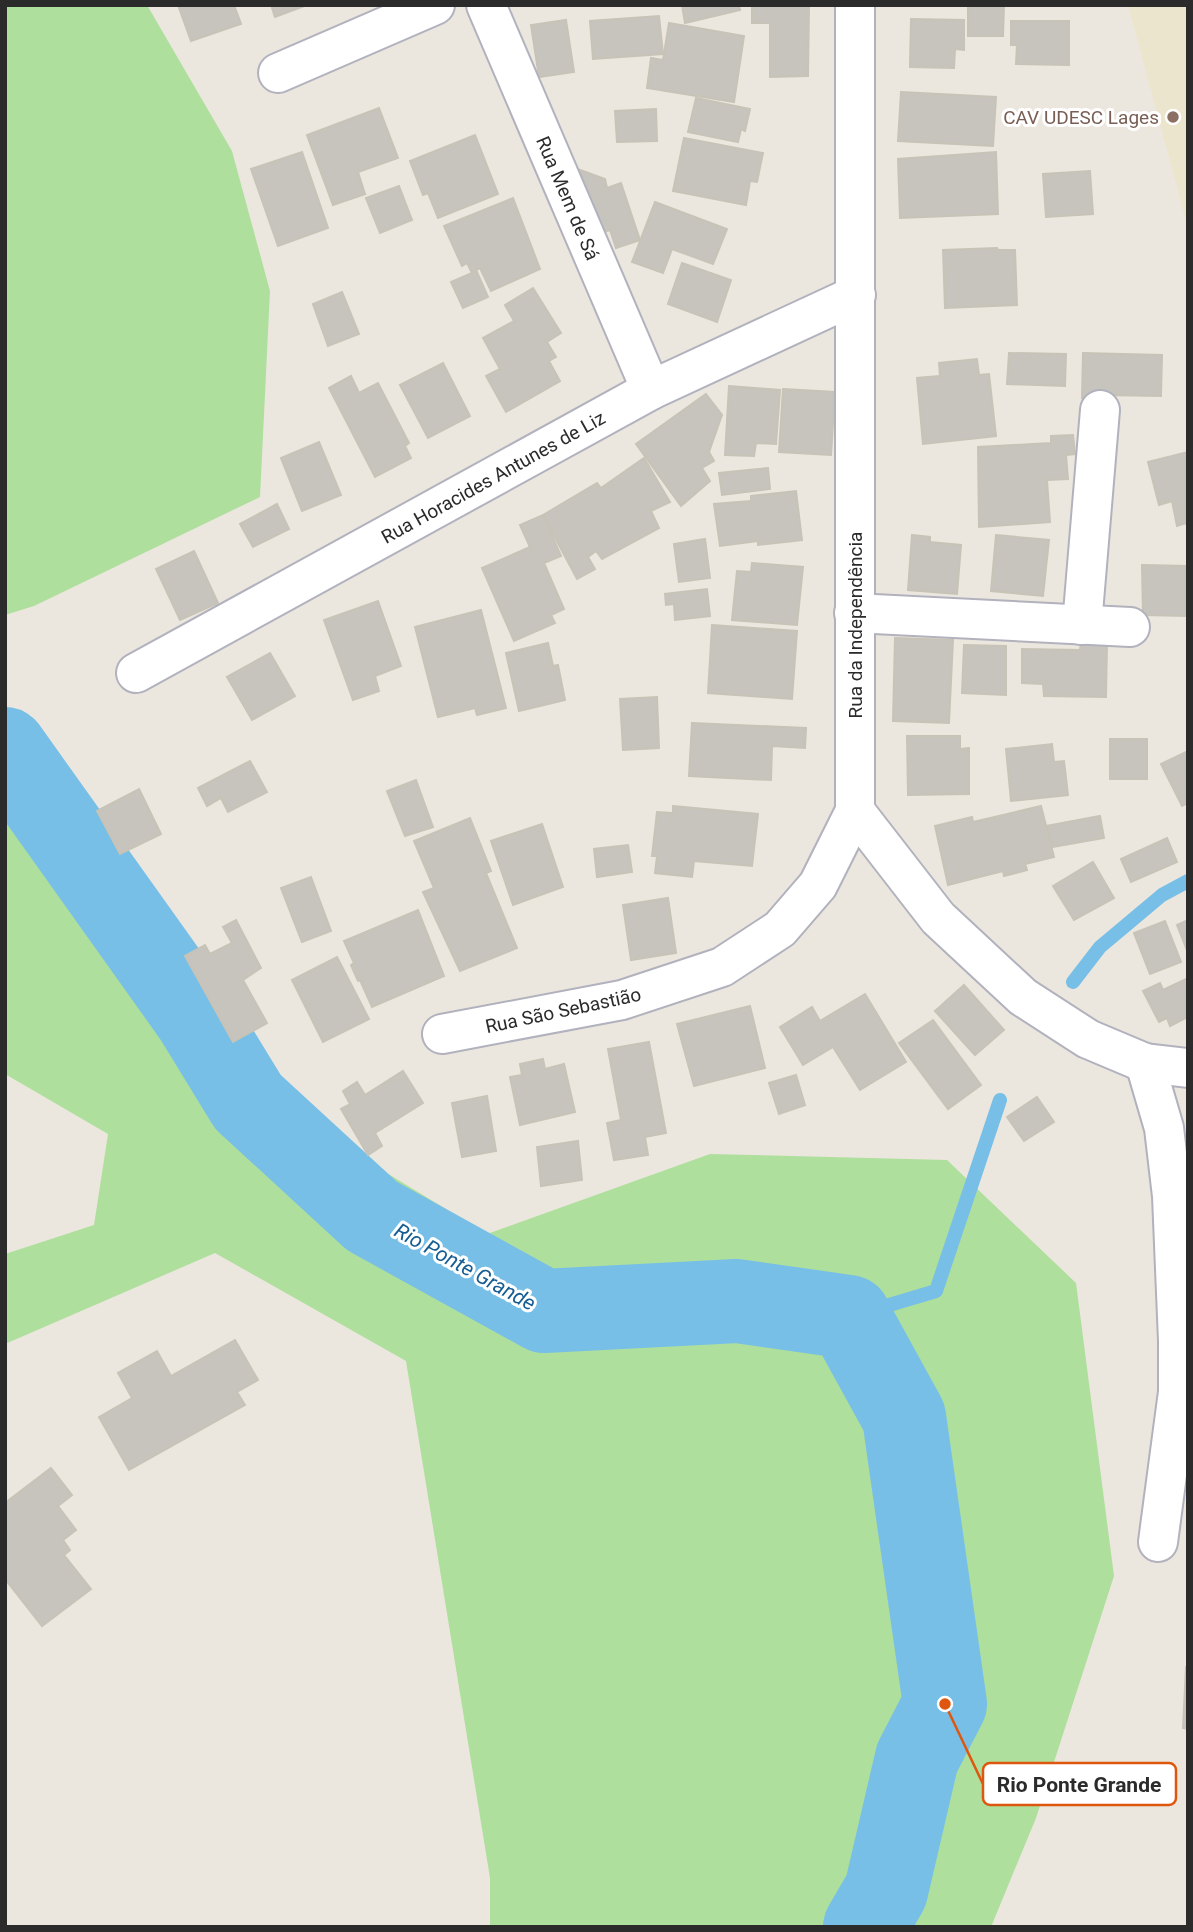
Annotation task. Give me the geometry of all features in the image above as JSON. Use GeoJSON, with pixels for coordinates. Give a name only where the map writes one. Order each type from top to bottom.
{"type":"FeatureCollection","features":[{"type":"Feature","properties":{"kind":"street"},"geometry":{"type":"LineString","coordinates":[[278,73],[435,5]]}},
{"type":"Feature","properties":{"kind":"street","name":"Rua Mem de Sá"},"geometry":{"type":"LineString","coordinates":[[486,5],[651,390]]}},
{"type":"Feature","properties":{"kind":"street","name":"Rua da Independência"},"geometry":{"type":"LineString","coordinates":[[855,5],[855,811]]}},
{"type":"Feature","properties":{"kind":"street","name":"Rua Horacides Antunes de Liz"},"geometry":{"type":"LineString","coordinates":[[136,673],[651,390],[856,295]]}},
{"type":"Feature","properties":{"kind":"street"},"geometry":{"type":"LineString","coordinates":[[1082,625],[1100,410]]}},
{"type":"Feature","properties":{"kind":"street"},"geometry":{"type":"LineString","coordinates":[[854,613],[1130,627]]}},
{"type":"Feature","properties":{"kind":"street"},"geometry":{"type":"LineString","coordinates":[[855,811],[938,918],[1023,998],[1088,1039],[1145,1063],[1188,1068]]}},
{"type":"Feature","properties":{"kind":"street","name":"Rua São Sebastião"},"geometry":{"type":"LineString","coordinates":[[442,1034],[622,1000],[722,967],[780,929],[818,885],[855,811]]}},
{"type":"Feature","properties":{"kind":"street"},"geometry":{"type":"LineString","coordinates":[[1145,1063],[1164,1128],[1172,1196],[1178,1341],[1178,1392],[1157,1542]]}},
{"type":"Feature","properties":{"kind":"shaded area","name":"CAV UDESC Lages"},"geometry":{"type":"Polygon","coordinates":[[[1128,5],[1188,5],[1188,229],[1128,5]]]}},
{"type":"Feature","properties":{"kind":"green space"},"geometry":{"type":"Polygon","coordinates":[[[5,5],[147,5],[232,151],[270,291],[260,497],[34,606],[5,615],[5,5]]]}},
{"type":"Feature","properties":{"kind":"green space"},"geometry":{"type":"Polygon","coordinates":[[[5,704],[280,1108],[487,1234],[710,1154],[947,1160],[1076,1283],[1114,1576],[1036,1818],[991,1927],[490,1927],[490,1878],[406,1361],[215,1253],[5,1344],[5,1254],[94,1225],[108,1134],[5,1074],[5,704]]]}},
{"type":"Feature","properties":{"kind":"building"},"geometry":{"type":"Polygon","coordinates":[[[178,5],[234,5],[241,24],[191,41],[178,5]]]}},
{"type":"Feature","properties":{"kind":"building"},"geometry":{"type":"Polygon","coordinates":[[[271,5],[307,5],[275,17],[271,5]]]}},
{"type":"Feature","properties":{"kind":"building"},"geometry":{"type":"Polygon","coordinates":[[[682,5],[739,5],[740,10],[685,23],[682,5]]]}},
{"type":"Feature","properties":{"kind":"building"},"geometry":{"type":"Polygon","coordinates":[[[752,5],[809,5],[808,76],[770,77],[770,23],[752,23],[752,5]]]}},
{"type":"Feature","properties":{"kind":"building"},"geometry":{"type":"Polygon","coordinates":[[[968,5],[1004,5],[1003,36],[968,36],[968,5]]]}},
{"type":"Feature","properties":{"kind":"building"},"geometry":{"type":"Polygon","coordinates":[[[659,16],[663,54],[593,59],[590,21],[659,16]]]}},
{"type":"Feature","properties":{"kind":"building"},"geometry":{"type":"Polygon","coordinates":[[[911,19],[964,20],[964,50],[955,49],[954,68],[910,67],[911,19]]]}},
{"type":"Feature","properties":{"kind":"building"},"geometry":{"type":"Polygon","coordinates":[[[566,20],[574,72],[539,77],[531,25],[566,20]]]}},
{"type":"Feature","properties":{"kind":"building"},"geometry":{"type":"Polygon","coordinates":[[[1011,21],[1069,21],[1069,65],[1016,64],[1017,45],[1011,45],[1011,21]]]}},
{"type":"Feature","properties":{"kind":"building"},"geometry":{"type":"Polygon","coordinates":[[[669,23],[744,36],[734,102],[647,88],[651,58],[663,60],[669,23]]]}},
{"type":"Feature","properties":{"kind":"building"},"geometry":{"type":"Polygon","coordinates":[[[901,92],[996,97],[993,146],[898,141],[901,92]]]}},
{"type":"Feature","properties":{"kind":"building"},"geometry":{"type":"Polygon","coordinates":[[[696,98],[750,109],[745,131],[741,129],[738,142],[688,132],[696,98]]]}},
{"type":"Feature","properties":{"kind":"building"},"geometry":{"type":"Polygon","coordinates":[[[379,108],[398,158],[358,172],[365,194],[333,205],[307,135],[379,108]]]}},
{"type":"Feature","properties":{"kind":"building"},"geometry":{"type":"Polygon","coordinates":[[[656,109],[657,141],[617,142],[615,111],[656,109]]]}},
{"type":"Feature","properties":{"kind":"building"},"geometry":{"type":"Polygon","coordinates":[[[475,135],[498,194],[438,218],[428,193],[423,195],[410,161],[475,135]]]}},
{"type":"Feature","properties":{"kind":"building"},"geometry":{"type":"Polygon","coordinates":[[[684,138],[763,153],[757,182],[750,181],[746,205],[673,191],[684,138]]]}},
{"type":"Feature","properties":{"kind":"building"},"geometry":{"type":"Polygon","coordinates":[[[302,152],[328,228],[278,246],[251,169],[302,152]]]}},
{"type":"Feature","properties":{"kind":"building"},"geometry":{"type":"Polygon","coordinates":[[[996,152],[998,214],[900,218],[898,159],[996,152]]]}},
{"type":"Feature","properties":{"kind":"building"},"geometry":{"type":"Polygon","coordinates":[[[569,166],[605,179],[607,188],[621,183],[640,240],[616,248],[610,230],[594,235],[569,166]]]}},
{"type":"Feature","properties":{"kind":"building"},"geometry":{"type":"Polygon","coordinates":[[[1090,171],[1093,214],[1046,217],[1043,174],[1090,171]]]}},
{"type":"Feature","properties":{"kind":"building"},"geometry":{"type":"Polygon","coordinates":[[[399,186],[412,220],[380,233],[366,198],[399,186]]]}},
{"type":"Feature","properties":{"kind":"building"},"geometry":{"type":"Polygon","coordinates":[[[513,198],[540,269],[491,291],[480,268],[476,270],[488,297],[463,308],[451,282],[472,273],[467,263],[462,266],[444,226],[513,198]]]}},
{"type":"Feature","properties":{"kind":"building"},"geometry":{"type":"Polygon","coordinates":[[[655,202],[727,229],[713,264],[672,249],[663,273],[632,262],[655,202]]]}},
{"type":"Feature","properties":{"kind":"building"},"geometry":{"type":"Polygon","coordinates":[[[943,250],[1015,250],[1017,305],[945,308],[943,250]]]}},
{"type":"Feature","properties":{"kind":"building"},"geometry":{"type":"Polygon","coordinates":[[[682,263],[731,280],[717,322],[668,304],[682,263]]]}},
{"type":"Feature","properties":{"kind":"building"},"geometry":{"type":"Polygon","coordinates":[[[533,288],[561,333],[547,342],[556,357],[549,361],[560,381],[506,412],[486,376],[500,369],[483,338],[514,321],[505,305],[533,288]]]}},
{"type":"Feature","properties":{"kind":"building"},"geometry":{"type":"Polygon","coordinates":[[[342,292],[359,334],[328,346],[313,304],[342,292]]]}},
{"type":"Feature","properties":{"kind":"building"},"geometry":{"type":"Polygon","coordinates":[[[1009,353],[1066,354],[1065,386],[1007,384],[1009,353]]]}},
{"type":"Feature","properties":{"kind":"building"},"geometry":{"type":"Polygon","coordinates":[[[1083,353],[1162,355],[1161,396],[1103,395],[1104,399],[1082,398],[1083,353]]]}},
{"type":"Feature","properties":{"kind":"building"},"geometry":{"type":"Polygon","coordinates":[[[977,359],[979,375],[989,374],[996,436],[923,444],[917,378],[940,376],[939,363],[977,359]]]}},
{"type":"Feature","properties":{"kind":"building"},"geometry":{"type":"Polygon","coordinates":[[[443,363],[470,416],[428,438],[400,385],[443,363]]]}},
{"type":"Feature","properties":{"kind":"building"},"geometry":{"type":"Polygon","coordinates":[[[351,376],[359,393],[378,383],[409,443],[405,446],[411,458],[375,477],[329,388],[351,376]]]}},
{"type":"Feature","properties":{"kind":"building"},"geometry":{"type":"Polygon","coordinates":[[[729,386],[780,390],[776,444],[756,443],[754,456],[725,455],[729,386]]]}},
{"type":"Feature","properties":{"kind":"building"},"geometry":{"type":"Polygon","coordinates":[[[783,389],[835,392],[831,455],[779,452],[783,389]]]}},
{"type":"Feature","properties":{"kind":"building"},"geometry":{"type":"Polygon","coordinates":[[[706,394],[722,415],[709,452],[714,461],[702,468],[710,481],[681,506],[636,444],[706,394]]]}},
{"type":"Feature","properties":{"kind":"building"},"geometry":{"type":"Polygon","coordinates":[[[1073,435],[1075,454],[1066,455],[1068,479],[1047,480],[1050,522],[979,527],[978,447],[1051,443],[1051,436],[1073,435]]]}},
{"type":"Feature","properties":{"kind":"building"},"geometry":{"type":"Polygon","coordinates":[[[319,442],[341,495],[302,511],[281,458],[319,442]]]}},
{"type":"Feature","properties":{"kind":"building"},"geometry":{"type":"Polygon","coordinates":[[[1188,452],[1188,529],[1186,523],[1177,526],[1172,501],[1159,505],[1148,462],[1188,452]]]}},
{"type":"Feature","properties":{"kind":"building"},"geometry":{"type":"Polygon","coordinates":[[[644,458],[670,502],[651,511],[659,528],[602,559],[596,551],[588,557],[595,569],[577,579],[543,515],[597,483],[601,488],[644,458]]]}},
{"type":"Feature","properties":{"kind":"building"},"geometry":{"type":"Polygon","coordinates":[[[768,468],[770,489],[722,495],[719,473],[768,468]]]}},
{"type":"Feature","properties":{"kind":"building"},"geometry":{"type":"Polygon","coordinates":[[[796,491],[802,540],[758,545],[758,541],[720,546],[714,504],[751,501],[751,496],[796,491]]]}},
{"type":"Feature","properties":{"kind":"building"},"geometry":{"type":"Polygon","coordinates":[[[277,504],[289,529],[253,547],[240,524],[277,504]]]}},
{"type":"Feature","properties":{"kind":"building"},"geometry":{"type":"Polygon","coordinates":[[[543,515],[561,556],[544,563],[564,609],[551,615],[555,623],[514,641],[482,568],[530,547],[520,525],[543,515]]]}},
{"type":"Feature","properties":{"kind":"building"},"geometry":{"type":"Polygon","coordinates":[[[912,535],[930,537],[930,542],[961,545],[957,594],[908,590],[912,535]]]}},
{"type":"Feature","properties":{"kind":"building"},"geometry":{"type":"Polygon","coordinates":[[[996,535],[1049,540],[1043,596],[991,591],[996,535]]]}},
{"type":"Feature","properties":{"kind":"building"},"geometry":{"type":"Polygon","coordinates":[[[705,539],[710,578],[679,582],[674,544],[705,539]]]}},
{"type":"Feature","properties":{"kind":"building"},"geometry":{"type":"Polygon","coordinates":[[[194,551],[218,603],[180,620],[156,569],[194,551]]]}},
{"type":"Feature","properties":{"kind":"building"},"geometry":{"type":"Polygon","coordinates":[[[752,563],[803,567],[797,625],[732,620],[737,571],[751,572],[752,563]]]}},
{"type":"Feature","properties":{"kind":"building"},"geometry":{"type":"Polygon","coordinates":[[[1142,565],[1188,566],[1188,616],[1143,615],[1142,565]]]}},
{"type":"Feature","properties":{"kind":"building"},"geometry":{"type":"Polygon","coordinates":[[[707,589],[710,616],[675,620],[674,604],[666,605],[665,594],[707,589]]]}},
{"type":"Feature","properties":{"kind":"building"},"geometry":{"type":"Polygon","coordinates":[[[378,601],[401,666],[375,676],[379,691],[353,700],[324,620],[378,601]]]}},
{"type":"Feature","properties":{"kind":"building"},"geometry":{"type":"Polygon","coordinates":[[[481,610],[506,708],[477,715],[475,708],[438,717],[415,627],[481,610]]]}},
{"type":"Feature","properties":{"kind":"building"},"geometry":{"type":"Polygon","coordinates":[[[712,625],[797,631],[792,699],[708,693],[712,625]]]}},
{"type":"Feature","properties":{"kind":"building"},"geometry":{"type":"Polygon","coordinates":[[[895,638],[953,640],[949,723],[893,721],[895,638]]]}},
{"type":"Feature","properties":{"kind":"building"},"geometry":{"type":"Polygon","coordinates":[[[1081,642],[1107,643],[1106,697],[1044,696],[1043,684],[1022,683],[1022,649],[1080,650],[1081,642]]]}},
{"type":"Feature","properties":{"kind":"building"},"geometry":{"type":"Polygon","coordinates":[[[548,643],[553,666],[558,665],[565,700],[519,711],[506,653],[548,643]]]}},
{"type":"Feature","properties":{"kind":"building"},"geometry":{"type":"Polygon","coordinates":[[[964,645],[1006,646],[1006,695],[962,693],[964,645]]]}},
{"type":"Feature","properties":{"kind":"building"},"geometry":{"type":"Polygon","coordinates":[[[270,653],[295,696],[252,720],[227,677],[270,653]]]}},
{"type":"Feature","properties":{"kind":"building"},"geometry":{"type":"Polygon","coordinates":[[[657,697],[659,748],[623,750],[620,699],[657,697]]]}},
{"type":"Feature","properties":{"kind":"building"},"geometry":{"type":"Polygon","coordinates":[[[692,723],[806,728],[805,748],[772,746],[771,780],[689,776],[692,723]]]}},
{"type":"Feature","properties":{"kind":"building"},"geometry":{"type":"Polygon","coordinates":[[[907,736],[960,736],[960,749],[969,748],[969,794],[908,795],[907,736]]]}},
{"type":"Feature","properties":{"kind":"building"},"geometry":{"type":"Polygon","coordinates":[[[1110,739],[1147,739],[1147,779],[1110,779],[1110,739]]]}},
{"type":"Feature","properties":{"kind":"building"},"geometry":{"type":"Polygon","coordinates":[[[1052,744],[1054,762],[1064,761],[1068,795],[1011,801],[1006,749],[1052,744]]]}},
{"type":"Feature","properties":{"kind":"building"},"geometry":{"type":"Polygon","coordinates":[[[1188,751],[1188,803],[1182,806],[1161,764],[1188,751]]]}},
{"type":"Feature","properties":{"kind":"building"},"geometry":{"type":"Polygon","coordinates":[[[250,761],[267,792],[228,812],[221,798],[207,806],[198,788],[250,761]]]}},
{"type":"Feature","properties":{"kind":"building"},"geometry":{"type":"Polygon","coordinates":[[[416,780],[433,827],[405,836],[387,791],[416,780]]]}},
{"type":"Feature","properties":{"kind":"building"},"geometry":{"type":"Polygon","coordinates":[[[139,789],[161,834],[120,854],[97,811],[139,789]]]}},
{"type":"Feature","properties":{"kind":"building"},"geometry":{"type":"Polygon","coordinates":[[[673,806],[758,814],[752,866],[694,861],[692,877],[655,873],[657,856],[652,856],[657,812],[673,813],[673,806]]]}},
{"type":"Feature","properties":{"kind":"building"},"geometry":{"type":"Polygon","coordinates":[[[1041,806],[1054,857],[1025,864],[1027,870],[1004,876],[1003,871],[948,885],[935,826],[972,817],[973,822],[1041,806]]]}},
{"type":"Feature","properties":{"kind":"building"},"geometry":{"type":"Polygon","coordinates":[[[1100,816],[1104,838],[1052,847],[1046,826],[1100,816]]]}},
{"type":"Feature","properties":{"kind":"building"},"geometry":{"type":"Polygon","coordinates":[[[470,818],[491,871],[486,873],[517,948],[460,971],[423,892],[434,888],[414,841],[470,818]]]}},
{"type":"Feature","properties":{"kind":"building"},"geometry":{"type":"Polygon","coordinates":[[[542,824],[563,887],[513,905],[491,841],[542,824]]]}},
{"type":"Feature","properties":{"kind":"building"},"geometry":{"type":"Polygon","coordinates":[[[1167,838],[1177,862],[1131,882],[1121,859],[1167,838]]]}},
{"type":"Feature","properties":{"kind":"building"},"geometry":{"type":"Polygon","coordinates":[[[628,845],[632,872],[597,877],[594,849],[628,845]]]}},
{"type":"Feature","properties":{"kind":"building"},"geometry":{"type":"Polygon","coordinates":[[[1093,862],[1114,898],[1074,920],[1053,886],[1093,862]]]}},
{"type":"Feature","properties":{"kind":"building"},"geometry":{"type":"Polygon","coordinates":[[[311,877],[331,931],[302,942],[281,888],[311,877]]]}},
{"type":"Feature","properties":{"kind":"building"},"geometry":{"type":"Polygon","coordinates":[[[668,898],[676,953],[631,960],[623,905],[668,898]]]}},
{"type":"Feature","properties":{"kind":"building"},"geometry":{"type":"Polygon","coordinates":[[[418,910],[444,976],[372,1007],[351,965],[354,963],[344,941],[418,910]]]}},
{"type":"Feature","properties":{"kind":"building"},"geometry":{"type":"Polygon","coordinates":[[[236,920],[261,968],[243,980],[267,1023],[233,1042],[185,956],[205,945],[210,954],[232,943],[223,927],[236,920]]]}},
{"type":"Feature","properties":{"kind":"building"},"geometry":{"type":"Polygon","coordinates":[[[1188,920],[1188,953],[1177,925],[1188,920]]]}},
{"type":"Feature","properties":{"kind":"building"},"geometry":{"type":"Polygon","coordinates":[[[1165,921],[1181,962],[1150,974],[1134,933],[1165,921]]]}},
{"type":"Feature","properties":{"kind":"building"},"geometry":{"type":"Polygon","coordinates":[[[337,957],[369,1019],[323,1042],[292,980],[337,957]]]}},
{"type":"Feature","properties":{"kind":"building"},"geometry":{"type":"Polygon","coordinates":[[[1188,978],[1188,1017],[1170,1026],[1167,1018],[1159,1022],[1143,991],[1160,983],[1163,990],[1188,978]]]}},
{"type":"Feature","properties":{"kind":"building"},"geometry":{"type":"Polygon","coordinates":[[[964,985],[1004,1030],[975,1055],[935,1011],[964,985]]]}},
{"type":"Feature","properties":{"kind":"building"},"geometry":{"type":"Polygon","coordinates":[[[865,994],[906,1062],[860,1090],[833,1047],[803,1065],[780,1027],[812,1007],[820,1021],[865,994]]]}},
{"type":"Feature","properties":{"kind":"building"},"geometry":{"type":"Polygon","coordinates":[[[750,1006],[765,1068],[694,1086],[677,1024],[750,1006]]]}},
{"type":"Feature","properties":{"kind":"building"},"geometry":{"type":"Polygon","coordinates":[[[933,1020],[981,1085],[948,1109],[899,1043],[933,1020]]]}},
{"type":"Feature","properties":{"kind":"building"},"geometry":{"type":"Polygon","coordinates":[[[649,1042],[666,1133],[645,1137],[648,1155],[614,1160],[607,1123],[621,1120],[608,1049],[649,1042]]]}},
{"type":"Feature","properties":{"kind":"building"},"geometry":{"type":"Polygon","coordinates":[[[543,1059],[545,1069],[564,1064],[575,1112],[520,1125],[510,1077],[522,1075],[520,1064],[543,1059]]]}},
{"type":"Feature","properties":{"kind":"building"},"geometry":{"type":"Polygon","coordinates":[[[403,1071],[423,1103],[375,1133],[382,1146],[368,1155],[341,1109],[350,1104],[343,1091],[357,1082],[365,1095],[403,1071]]]}},
{"type":"Feature","properties":{"kind":"building"},"geometry":{"type":"Polygon","coordinates":[[[796,1075],[805,1105],[779,1114],[769,1083],[796,1075]]]}},
{"type":"Feature","properties":{"kind":"building"},"geometry":{"type":"Polygon","coordinates":[[[487,1096],[496,1151],[462,1157],[452,1103],[487,1096]]]}},
{"type":"Feature","properties":{"kind":"building"},"geometry":{"type":"Polygon","coordinates":[[[1037,1097],[1054,1122],[1024,1141],[1007,1117],[1037,1097]]]}},
{"type":"Feature","properties":{"kind":"building"},"geometry":{"type":"Polygon","coordinates":[[[578,1141],[582,1180],[541,1186],[537,1147],[578,1141]]]}},
{"type":"Feature","properties":{"kind":"building"},"geometry":{"type":"Polygon","coordinates":[[[235,1340],[258,1380],[237,1392],[245,1405],[129,1470],[99,1417],[132,1398],[118,1373],[157,1351],[171,1376],[235,1340]]]}},
{"type":"Feature","properties":{"kind":"building"},"geometry":{"type":"Polygon","coordinates":[[[51,1468],[72,1495],[58,1506],[76,1530],[63,1540],[70,1550],[64,1555],[91,1589],[42,1626],[5,1579],[5,1503],[51,1468]]]}},
{"type":"Feature","properties":{"kind":"building"},"geometry":{"type":"Polygon","coordinates":[[[1188,1667],[1188,1729],[1183,1728],[1188,1667]]]}},
{"type":"Feature","properties":{"kind":"waterway","name":"Rio Ponte Grande"},"geometry":{"type":"LineString","coordinates":[[5,749],[196,1017],[248,1102],[372,1216],[544,1311],[737,1301],[849,1317],[904,1417],[945,1704],[917,1758],[886,1891],[865,1927]]}},
{"type":"Feature","properties":{"kind":"waterway"},"geometry":{"type":"LineString","coordinates":[[1073,982],[1100,947],[1162,895],[1188,881]]}},
{"type":"Feature","properties":{"kind":"waterway"},"geometry":{"type":"LineString","coordinates":[[849,1317],[936,1291],[1000,1100]]}},
{"type":"Feature","properties":{"kind":"place","name":"CAV UDESC Lages"},"geometry":{"type":"Point","coordinates":[1173,117]}},
{"type":"Feature","properties":{"kind":"place","name":"Rio Ponte Grande"},"geometry":{"type":"Point","coordinates":[945,1704]}}]}
